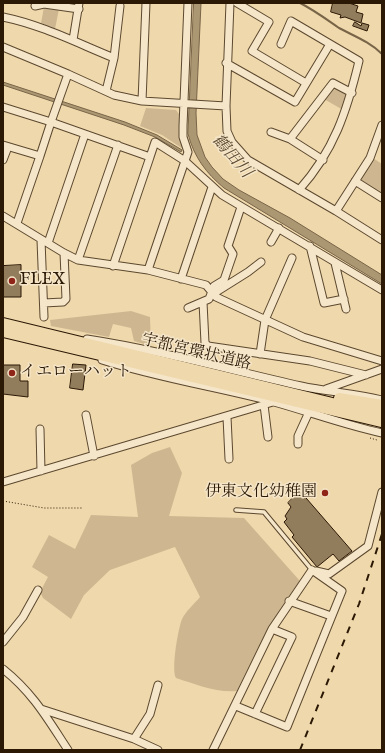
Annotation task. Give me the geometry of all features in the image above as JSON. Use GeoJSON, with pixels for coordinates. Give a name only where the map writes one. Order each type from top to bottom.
{"type":"FeatureCollection","features":[{"type":"Feature","properties":{"kind":"main road","name":"宇都宮環状道路"},"geometry":{"type":"LineString","coordinates":[[3,323],[45,337],[382,422]]}},
{"type":"Feature","properties":{"kind":"main road","name":"宇都宮環状道路"},"geometry":{"type":"LineString","coordinates":[[3,332],[45,337]]}},
{"type":"Feature","properties":{"kind":"main road"},"geometry":{"type":"LineString","coordinates":[[316,406],[340,398],[382,406]]}},
{"type":"Feature","properties":{"kind":"main road","name":"宇都宮環状道路"},"geometry":{"type":"LineString","coordinates":[[316,406],[382,414]]}},
{"type":"Feature","properties":{"kind":"main road"},"geometry":{"type":"LineString","coordinates":[[316,406],[336,416],[382,428]]}},
{"type":"Feature","properties":{"kind":"street"},"geometry":{"type":"LineString","coordinates":[[142,101],[146,3]]}},
{"type":"Feature","properties":{"kind":"street"},"geometry":{"type":"LineString","coordinates":[[148,270],[188,152],[184,137],[188,3]]}},
{"type":"Feature","properties":{"kind":"street"},"geometry":{"type":"LineString","coordinates":[[230,3],[226,63],[227,131],[239,153],[248,160],[336,211],[382,240]]}},
{"type":"Feature","properties":{"kind":"street"},"geometry":{"type":"LineString","coordinates":[[237,3],[269,22],[252,51],[306,83]]}},
{"type":"Feature","properties":{"kind":"street"},"geometry":{"type":"LineString","coordinates":[[35,6],[44,4],[79,6],[73,40]]}},
{"type":"Feature","properties":{"kind":"street"},"geometry":{"type":"LineString","coordinates":[[106,91],[114,58],[120,6]]}},
{"type":"Feature","properties":{"kind":"street"},"geometry":{"type":"LineString","coordinates":[[3,17],[23,21],[73,40],[114,58]]}},
{"type":"Feature","properties":{"kind":"street"},"geometry":{"type":"LineString","coordinates":[[281,44],[291,21],[360,61],[352,93],[342,120],[317,171],[299,190]]}},
{"type":"Feature","properties":{"kind":"street"},"geometry":{"type":"LineString","coordinates":[[226,63],[294,102],[330,44]]}},
{"type":"Feature","properties":{"kind":"street"},"geometry":{"type":"LineString","coordinates":[[3,47],[114,95],[142,101],[226,106]]}},
{"type":"Feature","properties":{"kind":"street"},"geometry":{"type":"LineString","coordinates":[[17,223],[68,74]]}},
{"type":"Feature","properties":{"kind":"street"},"geometry":{"type":"LineString","coordinates":[[290,139],[333,83],[352,93]]}},
{"type":"Feature","properties":{"kind":"street"},"geometry":{"type":"LineString","coordinates":[[3,107],[51,122],[150,157]]}},
{"type":"Feature","properties":{"kind":"street"},"geometry":{"type":"LineString","coordinates":[[336,211],[370,158],[382,125]]}},
{"type":"Feature","properties":{"kind":"street"},"geometry":{"type":"LineString","coordinates":[[271,132],[290,139],[323,160]]}},
{"type":"Feature","properties":{"kind":"street"},"geometry":{"type":"LineString","coordinates":[[44,316],[45,241],[85,134]]}},
{"type":"Feature","properties":{"kind":"street"},"geometry":{"type":"LineString","coordinates":[[113,266],[155,142],[185,161],[212,187],[241,207],[310,246],[335,263],[382,290]]}},
{"type":"Feature","properties":{"kind":"street"},"geometry":{"type":"LineString","coordinates":[[78,260],[118,145]]}},
{"type":"Feature","properties":{"kind":"street"},"geometry":{"type":"LineString","coordinates":[[3,160],[5,146],[40,156]]}},
{"type":"Feature","properties":{"kind":"street"},"geometry":{"type":"LineString","coordinates":[[355,181],[382,198]]}},
{"type":"Feature","properties":{"kind":"street"},"geometry":{"type":"LineString","coordinates":[[181,279],[212,187]]}},
{"type":"Feature","properties":{"kind":"street"},"geometry":{"type":"LineString","coordinates":[[188,308],[209,299],[214,286],[224,280],[233,254],[228,246],[241,207]]}},
{"type":"Feature","properties":{"kind":"street"},"geometry":{"type":"LineString","coordinates":[[3,216],[78,260],[148,270],[206,285],[216,297],[303,338],[382,361]]}},
{"type":"Feature","properties":{"kind":"street"},"geometry":{"type":"LineString","coordinates":[[271,242],[279,228]]}},
{"type":"Feature","properties":{"kind":"street"},"geometry":{"type":"LineString","coordinates":[[310,246],[324,303],[344,299]]}},
{"type":"Feature","properties":{"kind":"street"},"geometry":{"type":"LineString","coordinates":[[44,303],[63,302],[66,299],[64,253]]}},
{"type":"Feature","properties":{"kind":"street"},"geometry":{"type":"LineString","coordinates":[[260,354],[265,320],[292,258]]}},
{"type":"Feature","properties":{"kind":"street"},"geometry":{"type":"LineString","coordinates":[[212,294],[248,272],[261,262]]}},
{"type":"Feature","properties":{"kind":"street"},"geometry":{"type":"LineString","coordinates":[[335,263],[346,309]]}},
{"type":"Feature","properties":{"kind":"street"},"geometry":{"type":"LineString","coordinates":[[203,302],[205,343],[208,346],[310,361],[366,374]]}},
{"type":"Feature","properties":{"kind":"street"},"geometry":{"type":"LineString","coordinates":[[45,337],[123,344],[304,386],[382,400]]}},
{"type":"Feature","properties":{"kind":"street"},"geometry":{"type":"LineString","coordinates":[[45,337],[120,366],[273,402],[316,406],[353,427],[382,433]]}},
{"type":"Feature","properties":{"kind":"street"},"geometry":{"type":"LineString","coordinates":[[324,389],[382,369]]}},
{"type":"Feature","properties":{"kind":"street"},"geometry":{"type":"LineString","coordinates":[[3,482],[227,417],[273,402]]}},
{"type":"Feature","properties":{"kind":"street"},"geometry":{"type":"LineString","coordinates":[[264,406],[268,437]]}},
{"type":"Feature","properties":{"kind":"street"},"geometry":{"type":"LineString","coordinates":[[298,444],[298,436],[316,406]]}},
{"type":"Feature","properties":{"kind":"street"},"geometry":{"type":"LineString","coordinates":[[86,415],[94,456]]}},
{"type":"Feature","properties":{"kind":"street"},"geometry":{"type":"LineString","coordinates":[[227,417],[229,459]]}},
{"type":"Feature","properties":{"kind":"street"},"geometry":{"type":"LineString","coordinates":[[40,429],[41,471]]}},
{"type":"Feature","properties":{"kind":"street"},"geometry":{"type":"LineString","coordinates":[[312,570],[330,574],[368,546],[382,492]]}},
{"type":"Feature","properties":{"kind":"street"},"geometry":{"type":"LineString","coordinates":[[213,750],[236,706],[272,629],[289,601],[312,570]]}},
{"type":"Feature","properties":{"kind":"street"},"geometry":{"type":"LineString","coordinates":[[236,706],[287,727],[342,591],[312,570]]}},
{"type":"Feature","properties":{"kind":"street"},"geometry":{"type":"LineString","coordinates":[[3,642],[23,617],[38,590]]}},
{"type":"Feature","properties":{"kind":"street"},"geometry":{"type":"LineString","coordinates":[[289,601],[331,616]]}},
{"type":"Feature","properties":{"kind":"street"},"geometry":{"type":"LineString","coordinates":[[255,714],[292,637],[272,629]]}},
{"type":"Feature","properties":{"kind":"street"},"geometry":{"type":"LineString","coordinates":[[3,669],[20,683],[41,709],[68,750]]}},
{"type":"Feature","properties":{"kind":"street"},"geometry":{"type":"LineString","coordinates":[[134,739],[150,714],[158,685]]}},
{"type":"Feature","properties":{"kind":"street"},"geometry":{"type":"LineString","coordinates":[[41,709],[134,739],[158,750]]}},
{"type":"Feature","properties":{"kind":"lane"},"geometry":{"type":"LineString","coordinates":[[236,510],[264,512],[312,570]]}},
{"type":"Feature","properties":{"kind":"path"},"geometry":{"type":"LineString","coordinates":[[3,501],[44,508],[82,508]]}},
{"type":"Feature","properties":{"kind":"shaded area"},"geometry":{"type":"Polygon","coordinates":[[[194,3],[201,3],[196,113],[197,135],[205,157],[223,179],[239,190],[290,218],[382,275],[382,284],[224,188],[206,170],[197,157],[188,134],[194,3]]]}},
{"type":"Feature","properties":{"kind":"shaded area"},"geometry":{"type":"Polygon","coordinates":[[[44,7],[59,9],[55,29],[41,23],[44,7]]]}},
{"type":"Feature","properties":{"kind":"shaded area"},"geometry":{"type":"Polygon","coordinates":[[[3,82],[125,122],[157,135],[182,150],[181,152],[155,137],[124,125],[3,85],[3,82]]]}},
{"type":"Feature","properties":{"kind":"shaded area"},"geometry":{"type":"Polygon","coordinates":[[[337,88],[345,93],[347,97],[343,110],[324,99],[332,89],[337,88]]]}},
{"type":"Feature","properties":{"kind":"shaded area"},"geometry":{"type":"Polygon","coordinates":[[[146,108],[176,110],[179,114],[179,135],[183,149],[162,135],[140,126],[146,108]]]}},
{"type":"Feature","properties":{"kind":"shaded area"},"geometry":{"type":"Polygon","coordinates":[[[373,158],[382,164],[382,195],[359,180],[373,158]]]}},
{"type":"Feature","properties":{"kind":"shaded area"},"geometry":{"type":"Polygon","coordinates":[[[131,311],[150,317],[151,346],[134,341],[131,328],[113,324],[109,337],[51,326],[50,320],[131,311]]]}},
{"type":"Feature","properties":{"kind":"shaded area"},"geometry":{"type":"Polygon","coordinates":[[[170,447],[182,473],[169,516],[244,518],[300,581],[266,634],[237,691],[221,691],[176,678],[174,667],[180,624],[186,613],[200,597],[175,547],[110,570],[84,595],[71,619],[43,598],[40,592],[48,577],[32,567],[49,535],[75,549],[91,515],[138,517],[131,465],[152,453],[170,447]]]}},
{"type":"Feature","properties":{"kind":"building"},"geometry":{"type":"Polygon","coordinates":[[[333,3],[349,3],[358,6],[356,12],[363,14],[361,23],[345,17],[340,18],[341,15],[331,12],[333,3]]]}},
{"type":"Feature","properties":{"kind":"building"},"geometry":{"type":"Polygon","coordinates":[[[355,22],[361,26],[362,23],[369,25],[367,31],[353,26],[355,22]]]}},
{"type":"Feature","properties":{"kind":"building","name":"FLEX"},"geometry":{"type":"Polygon","coordinates":[[[21,265],[21,297],[3,297],[3,266],[21,265]]]}},
{"type":"Feature","properties":{"kind":"building"},"geometry":{"type":"Polygon","coordinates":[[[73,364],[86,365],[83,390],[70,388],[73,364]]]}},
{"type":"Feature","properties":{"kind":"building","name":"イエローハット"},"geometry":{"type":"Polygon","coordinates":[[[3,365],[20,365],[20,381],[28,381],[28,397],[3,394],[3,365]]]}},
{"type":"Feature","properties":{"kind":"building","name":"伊東文化幼稚園"},"geometry":{"type":"Polygon","coordinates":[[[300,491],[352,551],[339,561],[333,554],[317,567],[292,537],[294,535],[284,522],[287,519],[285,516],[291,507],[288,503],[300,491]]]}},
{"type":"Feature","properties":{"kind":"waterway"},"geometry":{"type":"LineString","coordinates":[[300,3],[339,28],[367,43],[382,54]]}},
{"type":"Feature","properties":{"kind":"railway"},"geometry":{"type":"LineString","coordinates":[[300,750],[359,604],[382,534]]}},
{"type":"Feature","properties":{"kind":"place","name":"FLEX"},"geometry":{"type":"Point","coordinates":[12,281]}},
{"type":"Feature","properties":{"kind":"place","name":"イエローハット"},"geometry":{"type":"Point","coordinates":[12,373]}},
{"type":"Feature","properties":{"kind":"place","name":"伊東文化幼稚園"},"geometry":{"type":"Point","coordinates":[325,493]}},
{"type":"Feature","properties":{"kind":"water label","name":"鶴田川"},"geometry":{"type":"Point","coordinates":[231,157]}}]}
